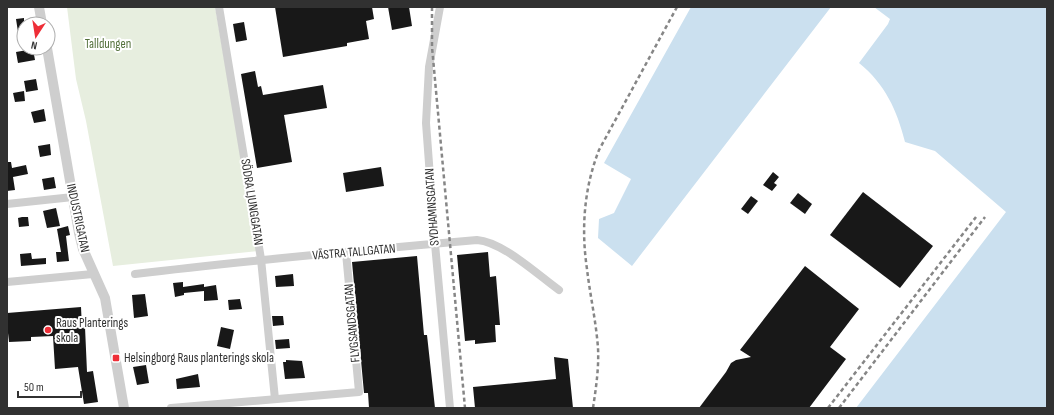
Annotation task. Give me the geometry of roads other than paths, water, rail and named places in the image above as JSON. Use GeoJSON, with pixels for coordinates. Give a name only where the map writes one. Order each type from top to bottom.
{"type":"FeatureCollection","features":[{"type":"Feature","properties":{"kind":"street","name":"SÖDRA LJUNGGATAN"},"geometry":{"type":"LineString","coordinates":[[219,7],[261,259],[275,399]]}},
{"type":"Feature","properties":{"kind":"street","name":"SYDHAMNSGATAN"},"geometry":{"type":"LineString","coordinates":[[440,7],[432,47],[426,104],[435,244],[450,408]]}},
{"type":"Feature","properties":{"kind":"street","name":"INDUSTRIGATAN"},"geometry":{"type":"LineString","coordinates":[[47,56],[83,249],[106,298],[124,408]]}},
{"type":"Feature","properties":{"kind":"street"},"geometry":{"type":"LineString","coordinates":[[7,204],[73,197]]}},
{"type":"Feature","properties":{"kind":"street","name":"VÄSTRA TALLGATAN"},"geometry":{"type":"LineString","coordinates":[[135,274],[261,259],[346,253],[477,240],[490,242],[500,247],[559,290]]}},
{"type":"Feature","properties":{"kind":"street","name":"FLYGSANDSGATAN"},"geometry":{"type":"LineString","coordinates":[[275,399],[359,392],[346,253]]}},
{"type":"Feature","properties":{"kind":"street"},"geometry":{"type":"LineString","coordinates":[[7,282],[94,274]]}},
{"type":"Feature","properties":{"kind":"street"},"geometry":{"type":"LineString","coordinates":[[171,408],[275,399]]}},
{"type":"Feature","properties":{"kind":"water"},"geometry":{"type":"Polygon","coordinates":[[[691,7],[831,7],[632,266],[598,238],[599,219],[614,213],[631,179],[604,163],[691,7]]]}},
{"type":"Feature","properties":{"kind":"water"},"geometry":{"type":"Polygon","coordinates":[[[874,7],[1047,7],[1047,408],[856,408],[1006,212],[935,151],[905,142],[894,108],[889,98],[876,80],[859,63],[888,24],[890,19],[874,7]]]}},
{"type":"Feature","properties":{"kind":"railway"},"geometry":{"type":"LineString","coordinates":[[432,7],[432,47],[465,408]]}},
{"type":"Feature","properties":{"kind":"railway"},"geometry":{"type":"LineString","coordinates":[[593,408],[598,370],[598,348],[584,239],[585,209],[590,179],[599,150],[677,7]]}},
{"type":"Feature","properties":{"kind":"railway"},"geometry":{"type":"LineString","coordinates":[[828,408],[976,217]]}},
{"type":"Feature","properties":{"kind":"railway"},"geometry":{"type":"LineString","coordinates":[[839,408],[985,217]]}},
{"type":"Feature","properties":{"kind":"place","name":"Raus Planterings skola"},"geometry":{"type":"Point","coordinates":[48,330]}},
{"type":"Feature","properties":{"kind":"place","name":"Helsingborg Raus planterings skola"},"geometry":{"type":"Point","coordinates":[116,358]}},
{"type":"Feature","properties":{"kind":"park label","name":"Talldungen"},"geometry":{"type":"Point","coordinates":[108,44]}}]}
